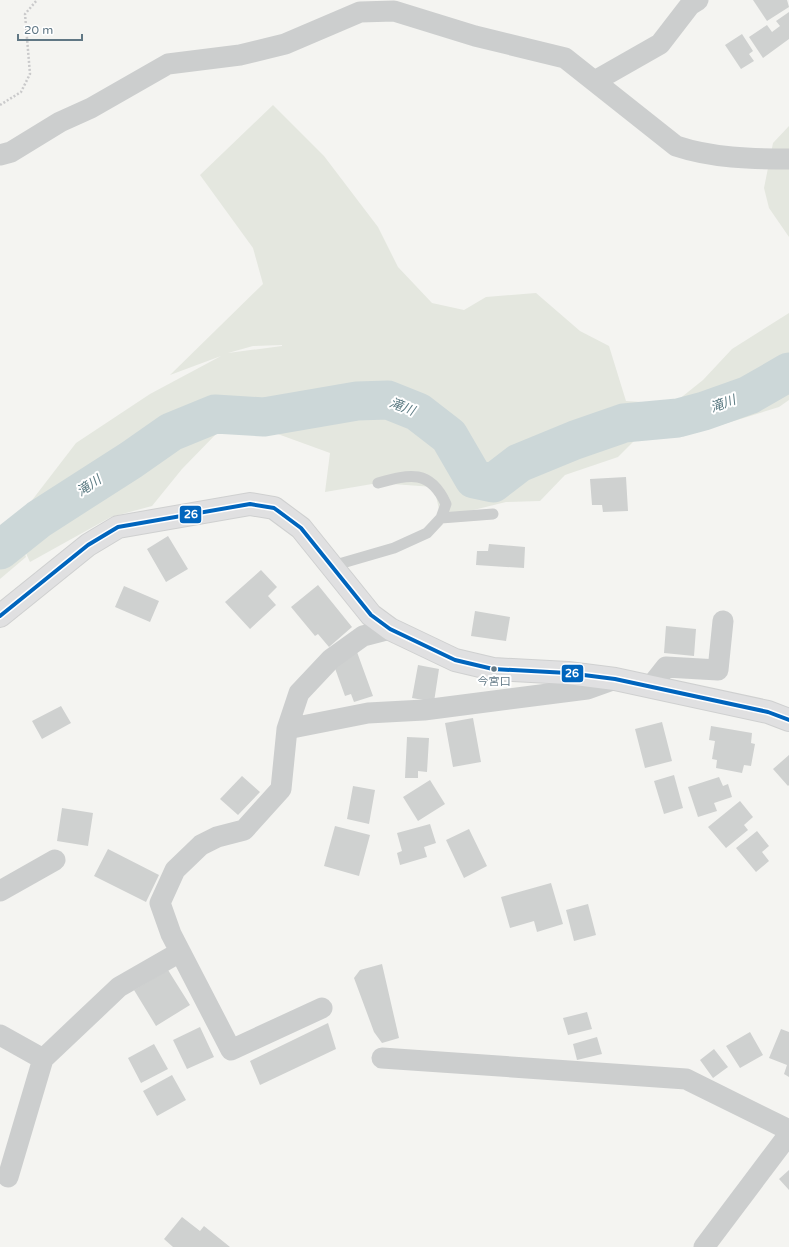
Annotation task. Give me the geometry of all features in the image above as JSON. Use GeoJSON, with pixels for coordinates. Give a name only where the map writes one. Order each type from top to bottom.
{"type":"FeatureCollection","features":[{"type":"Feature","properties":{"kind":"main road"},"geometry":{"type":"LineString","coordinates":[[0,616],[88,545],[118,527],[250,504],[274,508],[301,528],[371,615],[390,629],[455,660],[493,669],[568,673],[615,678],[768,712],[789,720]]}},
{"type":"Feature","properties":{"kind":"street"},"geometry":{"type":"LineString","coordinates":[[595,81],[660,44],[690,5],[698,0]]}},
{"type":"Feature","properties":{"kind":"street"},"geometry":{"type":"LineString","coordinates":[[0,155],[11,152],[60,122],[91,108],[168,64],[240,55],[285,44],[360,12],[394,11],[475,36],[565,58],[676,146],[691,152],[753,159],[789,159]]}},
{"type":"Feature","properties":{"kind":"street"},"geometry":{"type":"LineString","coordinates":[[651,686],[666,667],[718,670],[723,621]]}},
{"type":"Feature","properties":{"kind":"street"},"geometry":{"type":"LineString","coordinates":[[322,1008],[231,1050],[171,934],[160,903],[175,870],[201,845],[217,838],[244,830],[281,789],[287,729],[299,693],[331,659],[363,636],[390,629]]}},
{"type":"Feature","properties":{"kind":"street"},"geometry":{"type":"LineString","coordinates":[[287,729],[368,713],[424,710],[587,689],[615,678]]}},
{"type":"Feature","properties":{"kind":"street"},"geometry":{"type":"LineString","coordinates":[[0,890],[55,860]]}},
{"type":"Feature","properties":{"kind":"street"},"geometry":{"type":"LineString","coordinates":[[8,1177],[43,1059],[119,987],[180,952]]}},
{"type":"Feature","properties":{"kind":"street"},"geometry":{"type":"LineString","coordinates":[[0,1035],[43,1059]]}},
{"type":"Feature","properties":{"kind":"street"},"geometry":{"type":"LineString","coordinates":[[382,1058],[686,1079],[789,1130]]}},
{"type":"Feature","properties":{"kind":"street"},"geometry":{"type":"LineString","coordinates":[[704,1247],[789,1134]]}},
{"type":"Feature","properties":{"kind":"lane"},"geometry":{"type":"LineString","coordinates":[[332,566],[394,548],[427,533],[441,518],[446,504],[441,495],[428,480],[417,475],[401,476],[378,483]]}},
{"type":"Feature","properties":{"kind":"lane"},"geometry":{"type":"LineString","coordinates":[[441,518],[494,514]]}},
{"type":"Feature","properties":{"kind":"path"},"geometry":{"type":"LineString","coordinates":[[0,105],[21,92],[30,74],[25,14],[38,0]]}},
{"type":"Feature","properties":{"kind":"shaded area"},"geometry":{"type":"Polygon","coordinates":[[[273,105],[324,156],[378,227],[398,267],[432,303],[464,310],[486,297],[536,293],[580,331],[609,346],[626,401],[673,404],[703,380],[732,349],[789,313],[789,400],[779,407],[695,433],[638,437],[618,457],[565,475],[540,501],[506,502],[441,518],[434,487],[378,483],[325,492],[330,453],[264,429],[219,431],[182,469],[152,506],[111,517],[30,562],[23,547],[26,557],[0,579],[0,527],[17,534],[13,525],[76,443],[150,394],[221,356],[170,375],[263,284],[253,248],[200,175],[273,105]],[[253,346],[228,353],[282,346],[253,346]]]}},
{"type":"Feature","properties":{"kind":"shaded area"},"geometry":{"type":"Polygon","coordinates":[[[789,126],[789,237],[769,208],[764,188],[773,143],[789,126]]]}},
{"type":"Feature","properties":{"kind":"building"},"geometry":{"type":"Polygon","coordinates":[[[753,0],[787,0],[789,7],[767,21],[753,0]]]}},
{"type":"Feature","properties":{"kind":"building"},"geometry":{"type":"Polygon","coordinates":[[[789,12],[789,39],[763,58],[749,37],[767,25],[772,32],[780,26],[776,21],[789,12]]]}},
{"type":"Feature","properties":{"kind":"building"},"geometry":{"type":"Polygon","coordinates":[[[742,34],[753,51],[749,54],[754,61],[741,69],[725,45],[742,34]]]}},
{"type":"Feature","properties":{"kind":"building"},"geometry":{"type":"Polygon","coordinates":[[[626,477],[628,511],[603,512],[602,505],[592,505],[590,479],[626,477]]]}},
{"type":"Feature","properties":{"kind":"building"},"geometry":{"type":"Polygon","coordinates":[[[168,536],[188,569],[166,582],[147,549],[168,536]]]}},
{"type":"Feature","properties":{"kind":"building"},"geometry":{"type":"Polygon","coordinates":[[[489,544],[525,547],[524,568],[476,565],[477,551],[488,551],[489,544]]]}},
{"type":"Feature","properties":{"kind":"building"},"geometry":{"type":"Polygon","coordinates":[[[261,570],[277,587],[268,596],[276,605],[250,629],[225,602],[261,570]]]}},
{"type":"Feature","properties":{"kind":"building"},"geometry":{"type":"Polygon","coordinates":[[[318,585],[352,627],[329,647],[318,634],[315,636],[291,607],[318,585]]]}},
{"type":"Feature","properties":{"kind":"building"},"geometry":{"type":"Polygon","coordinates":[[[124,586],[159,601],[150,622],[115,607],[124,586]]]}},
{"type":"Feature","properties":{"kind":"building"},"geometry":{"type":"Polygon","coordinates":[[[475,611],[510,617],[506,641],[471,636],[475,611]]]}},
{"type":"Feature","properties":{"kind":"building"},"geometry":{"type":"Polygon","coordinates":[[[666,626],[696,629],[694,656],[664,653],[666,626]]]}},
{"type":"Feature","properties":{"kind":"building"},"geometry":{"type":"Polygon","coordinates":[[[357,652],[373,696],[354,702],[351,694],[345,696],[332,660],[357,652]]]}},
{"type":"Feature","properties":{"kind":"building"},"geometry":{"type":"Polygon","coordinates":[[[418,665],[439,669],[434,702],[412,698],[418,665]]]}},
{"type":"Feature","properties":{"kind":"building"},"geometry":{"type":"Polygon","coordinates":[[[61,706],[71,723],[42,739],[32,721],[61,706]]]}},
{"type":"Feature","properties":{"kind":"building"},"geometry":{"type":"Polygon","coordinates":[[[473,718],[481,762],[453,767],[445,723],[473,718]]]}},
{"type":"Feature","properties":{"kind":"building"},"geometry":{"type":"Polygon","coordinates":[[[662,722],[672,761],[645,768],[635,729],[662,722]]]}},
{"type":"Feature","properties":{"kind":"building"},"geometry":{"type":"Polygon","coordinates":[[[711,726],[752,733],[751,743],[755,744],[751,766],[744,765],[742,773],[716,768],[717,760],[712,759],[715,741],[709,740],[711,726]]]}},
{"type":"Feature","properties":{"kind":"building"},"geometry":{"type":"Polygon","coordinates":[[[407,737],[429,738],[427,772],[418,771],[418,778],[405,778],[407,737]]]}},
{"type":"Feature","properties":{"kind":"building"},"geometry":{"type":"Polygon","coordinates":[[[789,755],[789,785],[788,786],[773,769],[789,755]]]}},
{"type":"Feature","properties":{"kind":"building"},"geometry":{"type":"Polygon","coordinates":[[[674,775],[683,808],[664,814],[654,781],[674,775]]]}},
{"type":"Feature","properties":{"kind":"building"},"geometry":{"type":"Polygon","coordinates":[[[242,776],[260,792],[238,815],[220,799],[242,776]]]}},
{"type":"Feature","properties":{"kind":"building"},"geometry":{"type":"Polygon","coordinates":[[[719,777],[723,786],[728,784],[732,797],[714,803],[717,811],[698,817],[688,787],[719,777]]]}},
{"type":"Feature","properties":{"kind":"building"},"geometry":{"type":"Polygon","coordinates":[[[430,780],[445,804],[418,821],[403,797],[430,780]]]}},
{"type":"Feature","properties":{"kind":"building"},"geometry":{"type":"Polygon","coordinates":[[[353,786],[375,790],[369,824],[347,819],[353,786]]]}},
{"type":"Feature","properties":{"kind":"building"},"geometry":{"type":"Polygon","coordinates":[[[740,801],[753,817],[744,825],[748,830],[726,848],[708,827],[740,801]]]}},
{"type":"Feature","properties":{"kind":"building"},"geometry":{"type":"Polygon","coordinates":[[[62,808],[93,813],[88,846],[57,841],[62,808]]]}},
{"type":"Feature","properties":{"kind":"building"},"geometry":{"type":"Polygon","coordinates":[[[430,824],[436,843],[424,847],[427,857],[400,865],[397,853],[402,851],[397,833],[430,824]]]}},
{"type":"Feature","properties":{"kind":"building"},"geometry":{"type":"Polygon","coordinates":[[[335,826],[370,835],[359,876],[324,866],[335,826]]]}},
{"type":"Feature","properties":{"kind":"building"},"geometry":{"type":"Polygon","coordinates":[[[469,829],[487,866],[464,878],[446,840],[469,829]]]}},
{"type":"Feature","properties":{"kind":"building"},"geometry":{"type":"Polygon","coordinates":[[[757,831],[769,846],[762,852],[769,861],[756,872],[736,848],[757,831]]]}},
{"type":"Feature","properties":{"kind":"building"},"geometry":{"type":"Polygon","coordinates":[[[108,849],[159,875],[146,902],[94,876],[108,849]]]}},
{"type":"Feature","properties":{"kind":"building"},"geometry":{"type":"Polygon","coordinates":[[[551,883],[563,924],[537,932],[534,921],[510,928],[501,897],[551,883]]]}},
{"type":"Feature","properties":{"kind":"building"},"geometry":{"type":"Polygon","coordinates":[[[588,904],[596,935],[574,941],[566,910],[588,904]]]}},
{"type":"Feature","properties":{"kind":"building"},"geometry":{"type":"Polygon","coordinates":[[[382,964],[399,1038],[382,1043],[374,1032],[354,978],[360,970],[382,964]]]}},
{"type":"Feature","properties":{"kind":"building"},"geometry":{"type":"Polygon","coordinates":[[[168,970],[190,1005],[156,1026],[134,990],[168,970]]]}},
{"type":"Feature","properties":{"kind":"building"},"geometry":{"type":"Polygon","coordinates":[[[587,1012],[592,1029],[568,1035],[563,1018],[587,1012]]]}},
{"type":"Feature","properties":{"kind":"building"},"geometry":{"type":"Polygon","coordinates":[[[328,1023],[336,1049],[260,1085],[250,1061],[328,1023]]]}},
{"type":"Feature","properties":{"kind":"building"},"geometry":{"type":"Polygon","coordinates":[[[200,1027],[214,1057],[187,1069],[173,1040],[200,1027]]]}},
{"type":"Feature","properties":{"kind":"building"},"geometry":{"type":"Polygon","coordinates":[[[781,1029],[789,1032],[789,1077],[784,1074],[787,1065],[769,1058],[781,1029]]]}},
{"type":"Feature","properties":{"kind":"building"},"geometry":{"type":"Polygon","coordinates":[[[750,1032],[763,1055],[740,1068],[726,1046],[750,1032]]]}},
{"type":"Feature","properties":{"kind":"building"},"geometry":{"type":"Polygon","coordinates":[[[597,1037],[602,1054],[577,1060],[573,1044],[597,1037]]]}},
{"type":"Feature","properties":{"kind":"building"},"geometry":{"type":"Polygon","coordinates":[[[154,1044],[168,1069],[141,1083],[128,1058],[154,1044]]]}},
{"type":"Feature","properties":{"kind":"building"},"geometry":{"type":"Polygon","coordinates":[[[714,1049],[728,1067],[713,1078],[700,1060],[714,1049]]]}},
{"type":"Feature","properties":{"kind":"building"},"geometry":{"type":"Polygon","coordinates":[[[172,1075],[186,1100],[157,1116],[143,1091],[172,1075]]]}},
{"type":"Feature","properties":{"kind":"building"},"geometry":{"type":"Polygon","coordinates":[[[789,1170],[789,1190],[779,1179],[789,1170]]]}},
{"type":"Feature","properties":{"kind":"building"},"geometry":{"type":"Polygon","coordinates":[[[182,1217],[200,1231],[204,1226],[230,1247],[173,1247],[164,1239],[182,1217]]]}},
{"type":"Feature","properties":{"kind":"waterway","name":"滝川"},"geometry":{"type":"LineString","coordinates":[[0,550],[39,519],[131,460],[171,432],[215,414],[264,417],[357,401],[388,400],[418,412],[449,436],[474,479],[493,483],[519,463],[575,440],[624,423],[678,418],[704,411],[749,395],[789,372]]}},
{"type":"Feature","properties":{"kind":"transit line","name":"26"},"geometry":{"type":"LineString","coordinates":[[0,616],[88,545],[118,527],[250,504],[274,508],[301,528],[371,615],[390,629],[455,660],[493,669],[568,673],[615,679],[768,712],[789,720]]}},
{"type":"Feature","properties":{"kind":"place","name":"今宮口"},"geometry":{"type":"Point","coordinates":[494,669]}}]}
